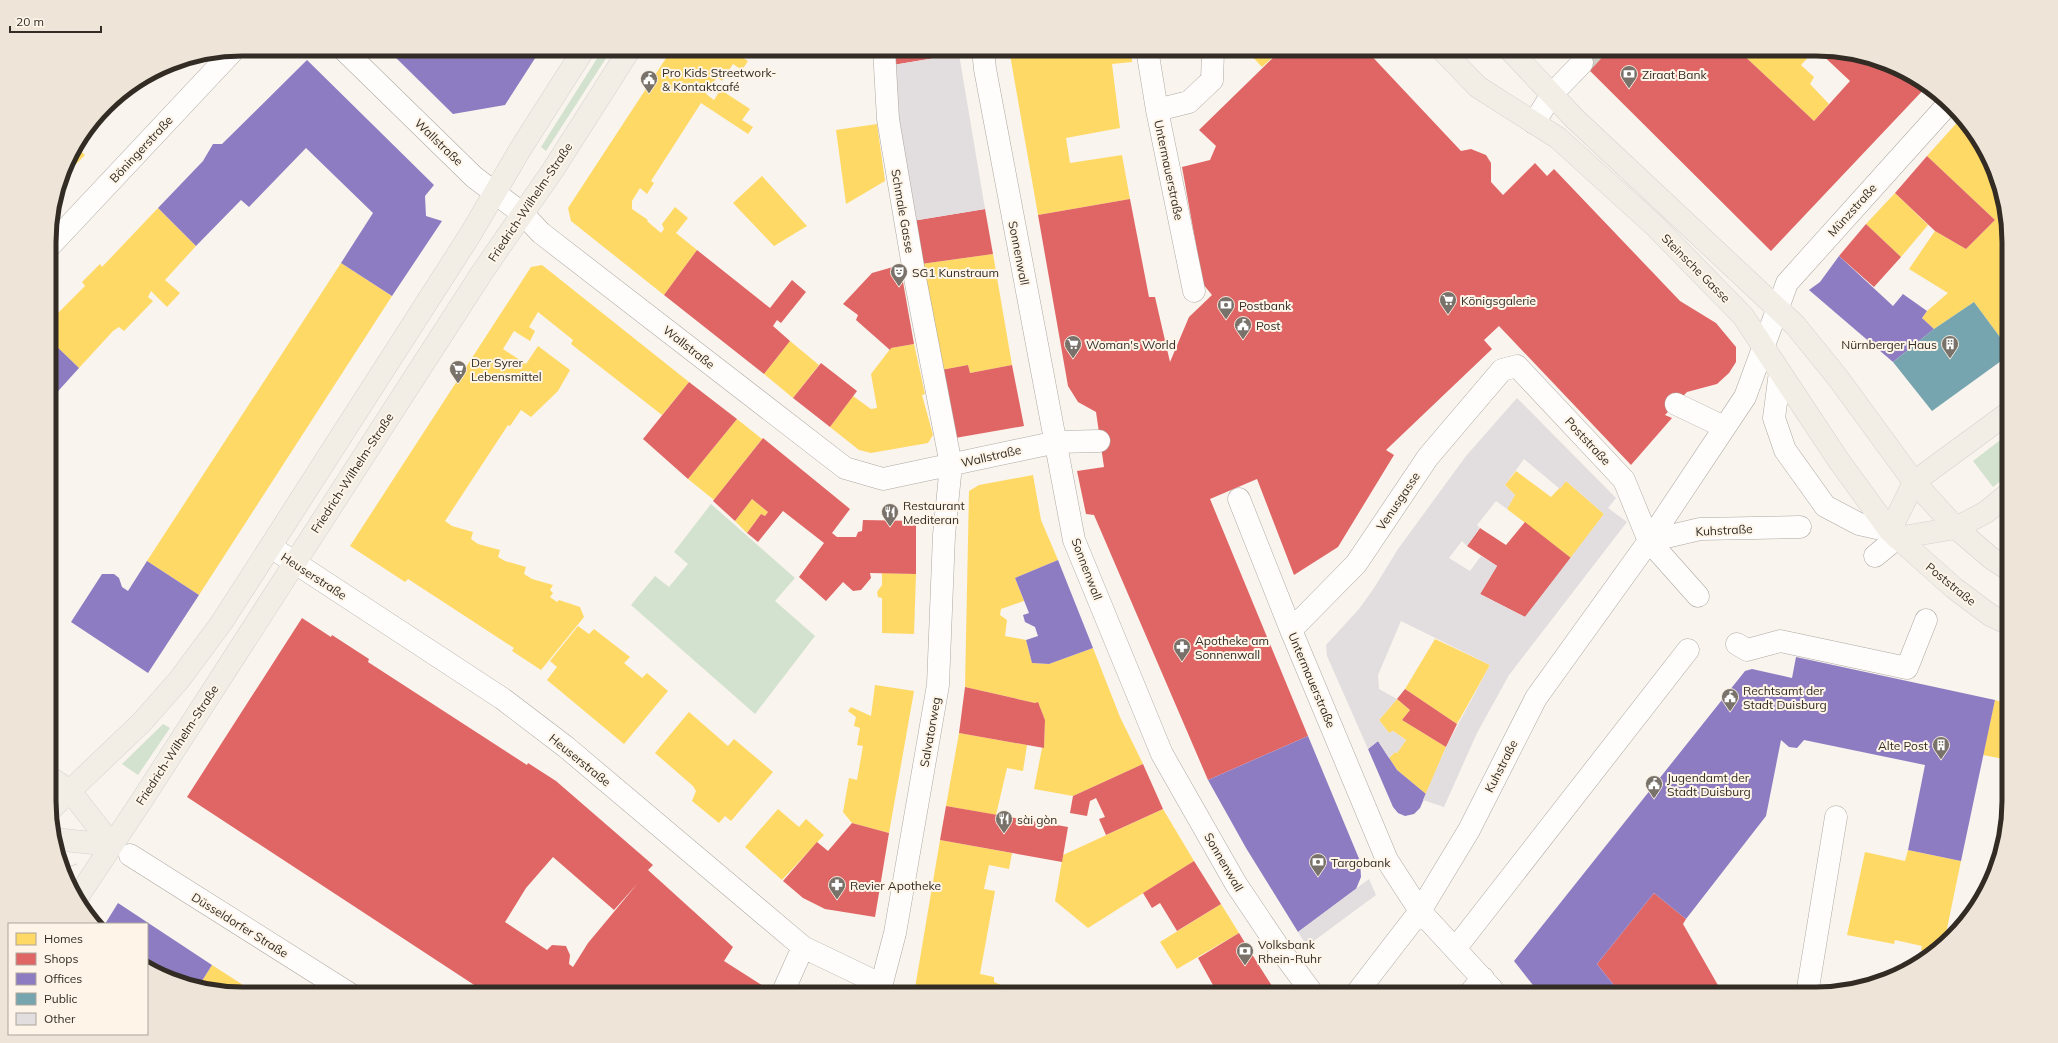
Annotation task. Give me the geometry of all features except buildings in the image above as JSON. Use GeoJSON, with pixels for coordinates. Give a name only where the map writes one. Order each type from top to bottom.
{"type":"FeatureCollection","features":[{"type":"Feature","properties":{"kind":"main road"},"geometry":{"type":"LineString","coordinates":[[56,805],[142,722],[179,680],[222,622],[470,235],[580,56]]}},
{"type":"Feature","properties":{"kind":"main road","name":"Friedrich-Wilhelm-Straße"},"geometry":{"type":"LineString","coordinates":[[81,894],[121,850],[294,562],[483,271],[523,214],[625,56]]}},
{"type":"Feature","properties":{"kind":"main road","name":"Steinsche Gasse"},"geometry":{"type":"LineString","coordinates":[[1448,56],[1478,87],[1558,138],[1655,226],[1743,316],[1770,327],[1795,325],[1838,378],[1914,482]]}},
{"type":"Feature","properties":{"kind":"main road","name":"Steinsche Gasse"},"geometry":{"type":"LineString","coordinates":[[1516,56],[1770,327],[1780,372],[1843,466],[1893,534]]}},
{"type":"Feature","properties":{"kind":"main road"},"geometry":{"type":"LineString","coordinates":[[2002,417],[1914,482],[1893,534],[1956,528],[1986,512],[2002,499]]}},
{"type":"Feature","properties":{"kind":"main road"},"geometry":{"type":"LineString","coordinates":[[1914,482],[1956,528],[2002,565]]}},
{"type":"Feature","properties":{"kind":"main road","name":"Poststraße"},"geometry":{"type":"LineString","coordinates":[[1893,534],[1954,588],[1990,614],[2002,621]]}},
{"type":"Feature","properties":{"kind":"main road","name":"Düsseldorfer Straße"},"geometry":{"type":"LineString","coordinates":[[56,781],[70,791],[121,850]]}},
{"type":"Feature","properties":{"kind":"main road","name":"Düsseldorfer Straße"},"geometry":{"type":"LineString","coordinates":[[61,840],[121,850]]}},
{"type":"Feature","properties":{"kind":"street","name":"Böningerstraße"},"geometry":{"type":"LineString","coordinates":[[56,242],[228,56]]}},
{"type":"Feature","properties":{"kind":"street","name":"Wallstraße"},"geometry":{"type":"LineString","coordinates":[[350,56],[474,176],[523,214],[548,238],[845,468],[883,479],[1057,442],[1099,441]]}},
{"type":"Feature","properties":{"kind":"street","name":"Schmale Gasse"},"geometry":{"type":"LineString","coordinates":[[884,56],[888,119],[915,278],[951,465]]}},
{"type":"Feature","properties":{"kind":"street","name":"Sonnenwall"},"geometry":{"type":"LineString","coordinates":[[984,56],[1057,442],[1074,540],[1162,754],[1236,884],[1279,948],[1308,987]]}},
{"type":"Feature","properties":{"kind":"street","name":"Untermauerstraße"},"geometry":{"type":"LineString","coordinates":[[1148,56],[1156,110],[1194,291]]}},
{"type":"Feature","properties":{"kind":"street"},"geometry":{"type":"LineString","coordinates":[[1156,110],[1189,102],[1212,80],[1213,56]]}},
{"type":"Feature","properties":{"kind":"street"},"geometry":{"type":"LineString","coordinates":[[1534,123],[1552,94],[1582,63]]}},
{"type":"Feature","properties":{"kind":"street","name":"Münzstraße"},"geometry":{"type":"LineString","coordinates":[[1770,327],[1787,282],[1944,108]]}},
{"type":"Feature","properties":{"kind":"street","name":"Kuhstraße"},"geometry":{"type":"LineString","coordinates":[[1361,987],[1420,911],[1469,830],[1536,698],[1649,541],[1745,397],[1770,327]]}},
{"type":"Feature","properties":{"kind":"street","name":"Poststraße"},"geometry":{"type":"LineString","coordinates":[[1502,370],[1517,366],[1624,480],[1649,541]]}},
{"type":"Feature","properties":{"kind":"street","name":"Venusgasse"},"geometry":{"type":"LineString","coordinates":[[1291,630],[1356,564],[1428,457],[1502,370]]}},
{"type":"Feature","properties":{"kind":"street"},"geometry":{"type":"LineString","coordinates":[[1780,372],[1774,418],[1785,450],[1825,506],[1859,524],[1893,534],[1874,556]]}},
{"type":"Feature","properties":{"kind":"street"},"geometry":{"type":"LineString","coordinates":[[1676,404],[1724,427]]}},
{"type":"Feature","properties":{"kind":"street","name":"Salvatorweg"},"geometry":{"type":"LineString","coordinates":[[880,987],[895,933],[938,685],[944,535],[951,465]]}},
{"type":"Feature","properties":{"kind":"street","name":"Untermauerstraße"},"geometry":{"type":"LineString","coordinates":[[1240,499],[1291,630],[1387,860],[1420,911],[1455,949],[1481,987]]}},
{"type":"Feature","properties":{"kind":"street","name":"Kuhstraße"},"geometry":{"type":"LineString","coordinates":[[1649,541],[1700,529],[1800,527]]}},
{"type":"Feature","properties":{"kind":"street"},"geometry":{"type":"LineString","coordinates":[[1649,541],[1698,596]]}},
{"type":"Feature","properties":{"kind":"street","name":"Heuserstraße"},"geometry":{"type":"LineString","coordinates":[[271,547],[503,699],[566,747],[803,947],[854,972],[876,987]]}},
{"type":"Feature","properties":{"kind":"street"},"geometry":{"type":"LineString","coordinates":[[1738,644],[1747,650],[1780,641],[1907,668],[1926,620]]}},
{"type":"Feature","properties":{"kind":"street"},"geometry":{"type":"LineString","coordinates":[[1455,949],[1688,650]]}},
{"type":"Feature","properties":{"kind":"street"},"geometry":{"type":"LineString","coordinates":[[1808,987],[1836,817]]}},
{"type":"Feature","properties":{"kind":"street","name":"Düsseldorfer Straße"},"geometry":{"type":"LineString","coordinates":[[121,850],[339,987]]}},
{"type":"Feature","properties":{"kind":"street"},"geometry":{"type":"LineString","coordinates":[[785,987],[803,947]]}},
{"type":"Feature","properties":{"kind":"green space"},"geometry":{"type":"Polygon","coordinates":[[[599,56],[607,56],[546,151],[541,147],[599,56]]]}},
{"type":"Feature","properties":{"kind":"green space"},"geometry":{"type":"Polygon","coordinates":[[[2002,439],[2002,480],[1993,487],[1973,461],[2002,439]]]}},
{"type":"Feature","properties":{"kind":"green space"},"geometry":{"type":"Polygon","coordinates":[[[711,504],[795,578],[775,601],[815,636],[755,714],[631,605],[655,576],[669,587],[688,564],[674,552],[711,504]]]}},
{"type":"Feature","properties":{"kind":"green space"},"geometry":{"type":"Polygon","coordinates":[[[163,724],[170,728],[138,775],[122,764],[163,724]]]}},
{"type":"Feature","properties":{"kind":"tunnel"},"geometry":{"type":"LineString","coordinates":[[1582,63],[1588,56]]}},
{"type":"Feature","properties":{"kind":"tram line"},"geometry":{"type":"LineString","coordinates":[[68,867],[77,864]]}},
{"type":"Feature","properties":{"kind":"place","name":"Ziraat Bank"},"geometry":{"type":"Point","coordinates":[1629,89]}},
{"type":"Feature","properties":{"kind":"place","name":"Pro Kids Streetwork- & Kontaktcafé"},"geometry":{"type":"Point","coordinates":[649,94]}},
{"type":"Feature","properties":{"kind":"place","name":"SG1 Kunstraum"},"geometry":{"type":"Point","coordinates":[899,287]}},
{"type":"Feature","properties":{"kind":"place","name":"Königsgalerie"},"geometry":{"type":"Point","coordinates":[1448,315]}},
{"type":"Feature","properties":{"kind":"place","name":"Postbank"},"geometry":{"type":"Point","coordinates":[1226,320]}},
{"type":"Feature","properties":{"kind":"place","name":"Post"},"geometry":{"type":"Point","coordinates":[1243,340]}},
{"type":"Feature","properties":{"kind":"place","name":"Woman's World"},"geometry":{"type":"Point","coordinates":[1073,359]}},
{"type":"Feature","properties":{"kind":"place","name":"Nürnberger Haus"},"geometry":{"type":"Point","coordinates":[1950,359]}},
{"type":"Feature","properties":{"kind":"place","name":"Der Syrer Lebensmittel"},"geometry":{"type":"Point","coordinates":[458,384]}},
{"type":"Feature","properties":{"kind":"place","name":"Restaurant Mediteran"},"geometry":{"type":"Point","coordinates":[890,527]}},
{"type":"Feature","properties":{"kind":"place","name":"Apotheke am Sonnenwall"},"geometry":{"type":"Point","coordinates":[1182,662]}},
{"type":"Feature","properties":{"kind":"place","name":"Rechtsamt der Stadt Duisburg"},"geometry":{"type":"Point","coordinates":[1730,712]}},
{"type":"Feature","properties":{"kind":"place","name":"Alte Post"},"geometry":{"type":"Point","coordinates":[1941,760]}},
{"type":"Feature","properties":{"kind":"place","name":"Jugendamt der Stadt Duisburg"},"geometry":{"type":"Point","coordinates":[1654,799]}},
{"type":"Feature","properties":{"kind":"place","name":"sài gòn"},"geometry":{"type":"Point","coordinates":[1004,834]}},
{"type":"Feature","properties":{"kind":"place","name":"Targobank"},"geometry":{"type":"Point","coordinates":[1318,877]}},
{"type":"Feature","properties":{"kind":"place","name":"Revier Apotheke"},"geometry":{"type":"Point","coordinates":[837,900]}},
{"type":"Feature","properties":{"kind":"place","name":"Volksbank Rhein-Ruhr"},"geometry":{"type":"Point","coordinates":[1245,966]}}]}
